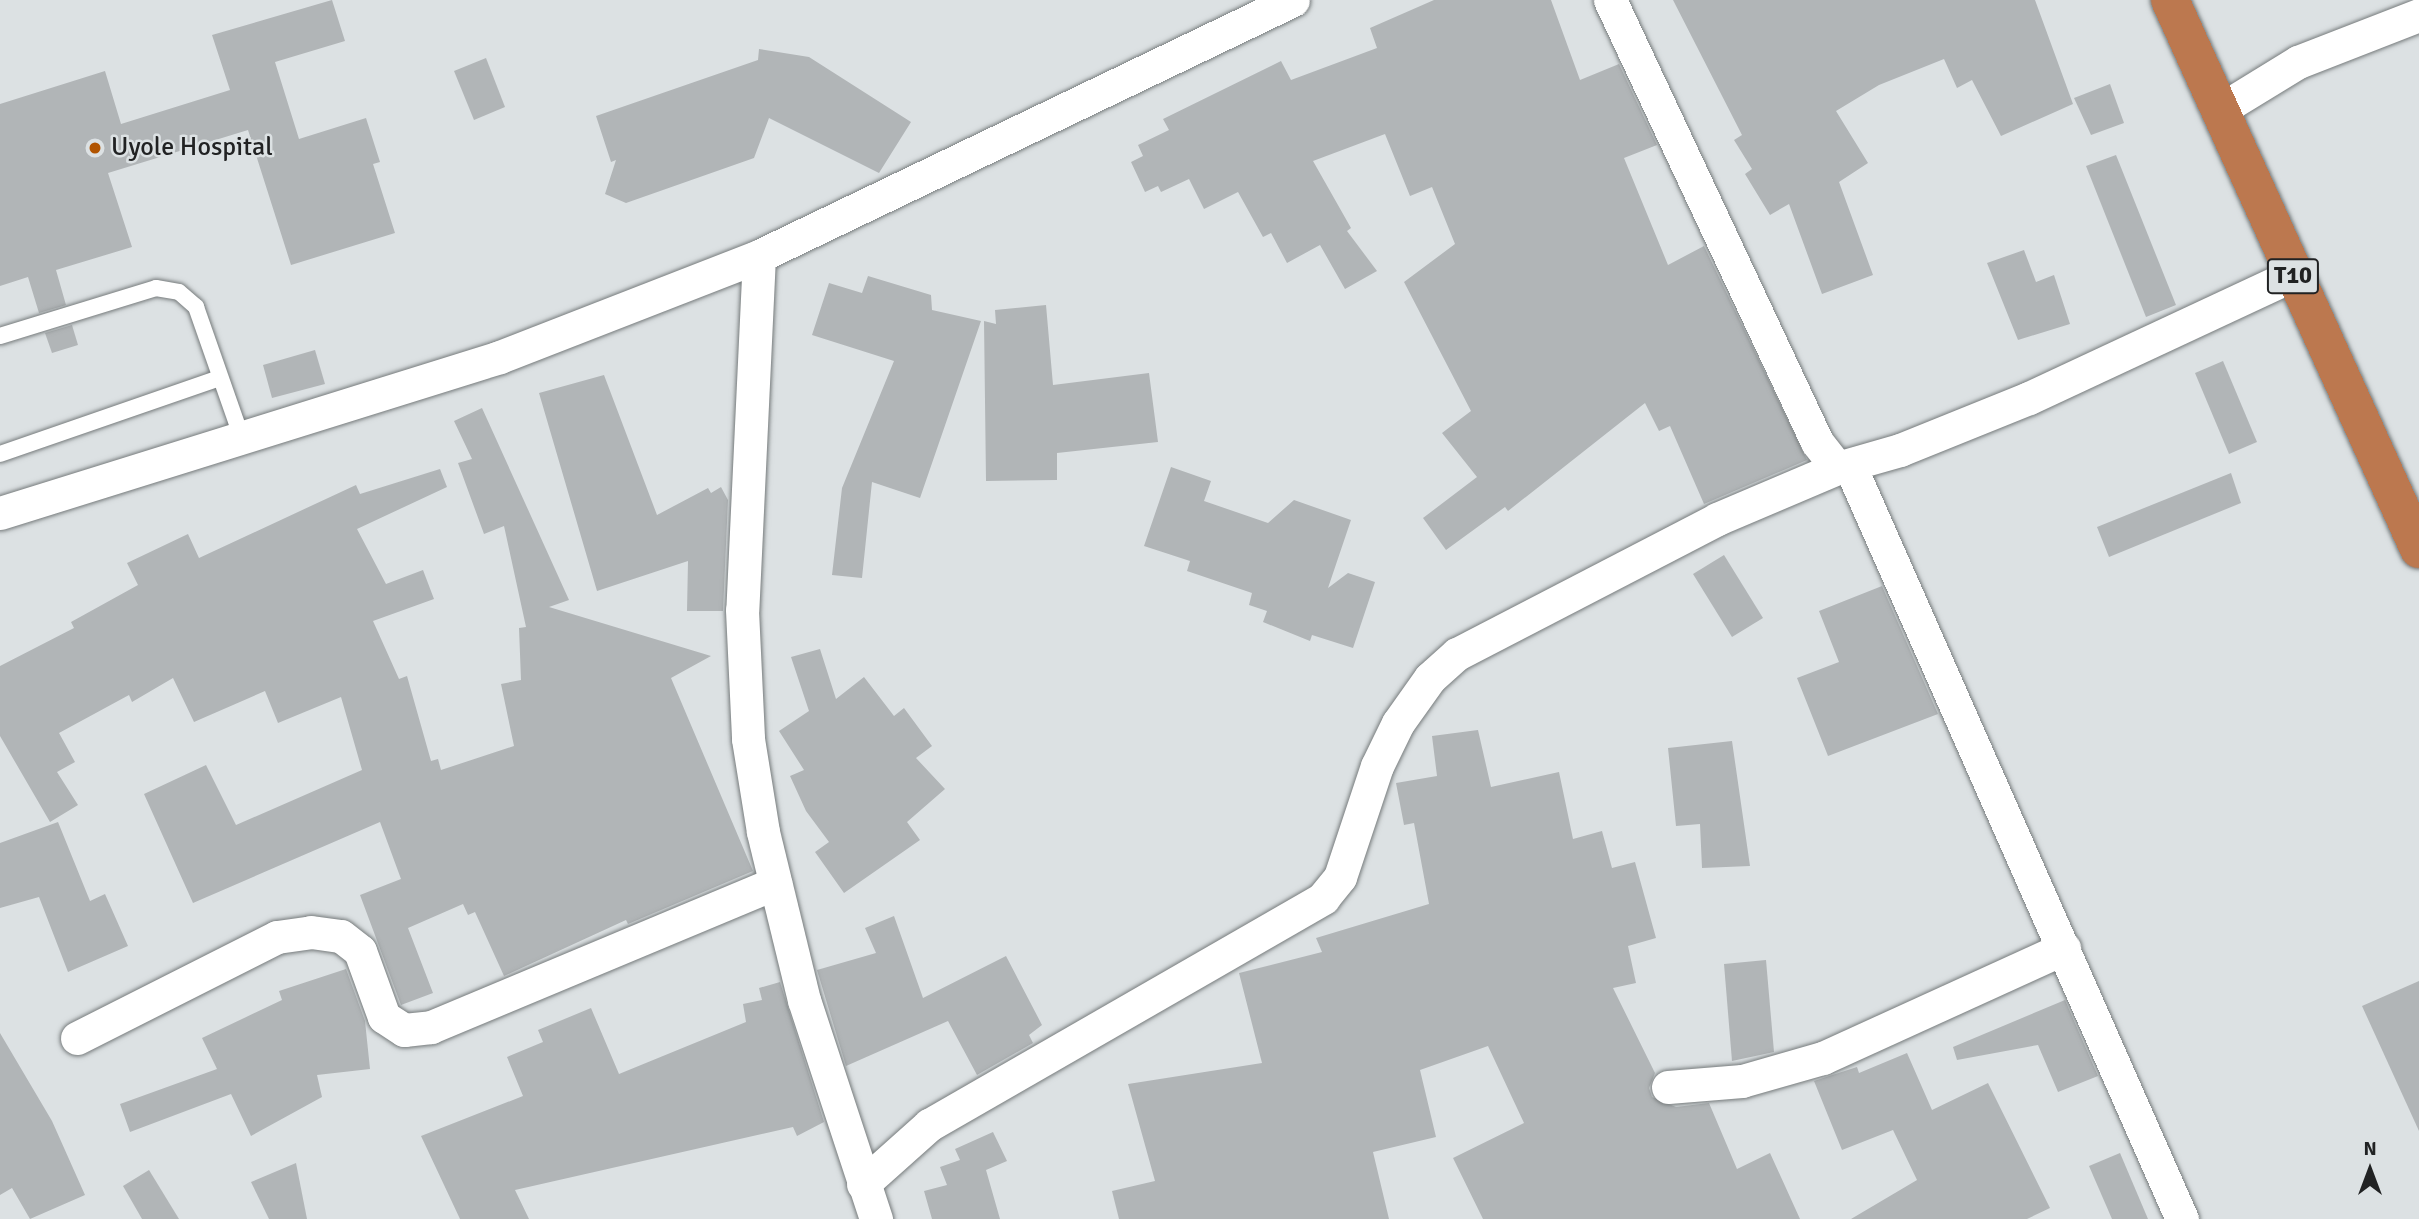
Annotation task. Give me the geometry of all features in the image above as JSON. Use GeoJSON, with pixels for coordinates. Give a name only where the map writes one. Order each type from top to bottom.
{"type":"FeatureCollection","features":[{"type":"Feature","properties":{"kind":"highway","name":"T10"},"geometry":{"type":"LineString","coordinates":[[2170,0],[2292,275],[2419,549]]}},
{"type":"Feature","properties":{"kind":"street"},"geometry":{"type":"LineString","coordinates":[[0,513],[243,442],[500,357],[760,256],[1293,0]]}},
{"type":"Feature","properties":{"kind":"street"},"geometry":{"type":"LineString","coordinates":[[1610,0],[1817,442],[1844,467],[2064,948],[2182,1219]]}},
{"type":"Feature","properties":{"kind":"street"},"geometry":{"type":"LineString","coordinates":[[2218,111],[2298,62],[2419,15]]}},
{"type":"Feature","properties":{"kind":"street"},"geometry":{"type":"LineString","coordinates":[[760,256],[742,610],[748,739],[775,883],[817,1050],[876,1219]]}},
{"type":"Feature","properties":{"kind":"street"},"geometry":{"type":"LineString","coordinates":[[863,1184],[929,1125],[1323,898],[1340,877],[1377,766],[1398,723],[1430,678],[1457,654],[1717,519],[1844,467],[2029,398],[2292,275]]}},
{"type":"Feature","properties":{"kind":"street"},"geometry":{"type":"LineString","coordinates":[[77,1038],[278,937],[311,932],[341,936],[360,951],[384,1017],[404,1030],[431,1027],[775,883]]}},
{"type":"Feature","properties":{"kind":"street"},"geometry":{"type":"LineString","coordinates":[[1668,1087],[1742,1081],[1823,1058],[2064,948]]}},
{"type":"Feature","properties":{"kind":"lane"},"geometry":{"type":"LineString","coordinates":[[0,336],[156,288],[179,292],[196,307],[243,442]]}},
{"type":"Feature","properties":{"kind":"lane"},"geometry":{"type":"LineString","coordinates":[[0,454],[219,378]]}},
{"type":"Feature","properties":{"kind":"building","name":"Uyole Hospital"},"geometry":{"type":"Polygon","coordinates":[[[332,0],[345,41],[275,62],[299,139],[366,118],[380,162],[373,164],[395,233],[291,265],[248,130],[108,173],[132,247],[56,270],[66,305],[39,313],[28,277],[0,286],[0,104],[105,71],[121,124],[230,90],[212,35],[332,0]]]}},
{"type":"Feature","properties":{"kind":"building"},"geometry":{"type":"Polygon","coordinates":[[[1434,0],[1551,0],[1580,80],[1619,64],[1657,145],[1624,158],[1668,265],[1704,246],[1807,460],[1704,504],[1670,426],[1659,431],[1645,403],[1508,511],[1505,507],[1446,550],[1423,518],[1477,477],[1442,433],[1471,411],[1404,282],[1455,244],[1432,187],[1410,196],[1385,134],[1313,161],[1351,228],[1347,231],[1377,271],[1345,289],[1320,245],[1287,263],[1271,233],[1263,237],[1238,192],[1204,209],[1189,179],[1161,192],[1158,186],[1145,192],[1131,162],[1143,156],[1138,145],[1169,130],[1163,119],[1281,61],[1291,80],[1377,48],[1370,28],[1434,0]]]}},
{"type":"Feature","properties":{"kind":"building"},"geometry":{"type":"Polygon","coordinates":[[[1673,0],[2035,0],[2073,104],[2001,136],[1972,80],[1957,88],[1944,59],[1879,85],[1836,111],[1868,163],[1839,182],[1873,275],[1822,294],[1789,204],[1770,215],[1745,174],[1752,169],[1734,140],[1742,135],[1673,0]]]}},
{"type":"Feature","properties":{"kind":"building"},"geometry":{"type":"Polygon","coordinates":[[[759,49],[809,57],[911,122],[879,173],[769,118],[754,158],[626,203],[605,194],[616,160],[611,162],[596,116],[758,60],[759,49]]]}},
{"type":"Feature","properties":{"kind":"building"},"geometry":{"type":"Polygon","coordinates":[[[486,58],[505,107],[474,120],[454,71],[486,58]]]}},
{"type":"Feature","properties":{"kind":"building"},"geometry":{"type":"Polygon","coordinates":[[[2110,84],[2124,123],[2091,135],[2074,98],[2110,84]]]}},
{"type":"Feature","properties":{"kind":"building"},"geometry":{"type":"Polygon","coordinates":[[[2116,155],[2176,305],[2146,317],[2086,166],[2116,155]]]}},
{"type":"Feature","properties":{"kind":"building"},"geometry":{"type":"Polygon","coordinates":[[[2024,250],[2036,282],[2054,275],[2070,324],[2018,340],[1987,263],[2024,250]]]}},
{"type":"Feature","properties":{"kind":"building"},"geometry":{"type":"Polygon","coordinates":[[[868,276],[931,295],[932,310],[981,321],[920,498],[872,482],[862,578],[832,575],[842,488],[894,361],[812,335],[829,283],[862,293],[868,276]]]}},
{"type":"Feature","properties":{"kind":"building"},"geometry":{"type":"Polygon","coordinates":[[[1046,305],[1053,385],[1149,373],[1158,442],[1057,453],[1057,480],[986,481],[984,321],[996,324],[995,310],[1046,305]]]}},
{"type":"Feature","properties":{"kind":"building"},"geometry":{"type":"Polygon","coordinates":[[[72,325],[78,345],[52,353],[45,333],[72,325]]]}},
{"type":"Feature","properties":{"kind":"building"},"geometry":{"type":"Polygon","coordinates":[[[315,350],[325,384],[272,398],[263,365],[315,350]]]}},
{"type":"Feature","properties":{"kind":"building"},"geometry":{"type":"Polygon","coordinates":[[[2223,361],[2257,442],[2229,454],[2195,373],[2223,361]]]}},
{"type":"Feature","properties":{"kind":"building"},"geometry":{"type":"Polygon","coordinates":[[[604,375],[657,515],[708,488],[711,493],[721,487],[728,500],[723,611],[687,611],[688,561],[597,591],[539,393],[604,375]]]}},
{"type":"Feature","properties":{"kind":"building"},"geometry":{"type":"Polygon","coordinates":[[[482,408],[569,600],[549,607],[711,656],[671,678],[753,871],[628,924],[626,920],[504,976],[475,912],[468,915],[463,904],[408,928],[433,993],[401,1005],[360,895],[401,879],[380,822],[193,903],[144,794],[206,765],[236,825],[362,770],[341,697],[278,723],[265,691],[194,722],[173,678],[132,702],[129,695],[59,733],[75,762],[57,772],[78,805],[50,822],[0,736],[0,666],[74,628],[71,622],[138,585],[127,563],[188,534],[199,558],[356,485],[360,494],[440,469],[447,487],[357,529],[386,584],[423,570],[434,599],[373,621],[399,679],[407,676],[431,761],[438,759],[441,770],[514,746],[501,684],[521,680],[519,628],[526,627],[504,526],[484,534],[458,463],[472,459],[454,421],[482,408]]]}},
{"type":"Feature","properties":{"kind":"building"},"geometry":{"type":"Polygon","coordinates":[[[1171,467],[1211,481],[1204,501],[1268,523],[1294,500],[1351,520],[1328,588],[1348,573],[1375,582],[1353,648],[1312,635],[1310,641],[1263,622],[1267,611],[1249,605],[1252,593],[1187,571],[1190,561],[1144,546],[1171,467]]]}},
{"type":"Feature","properties":{"kind":"building"},"geometry":{"type":"Polygon","coordinates":[[[2231,473],[2241,503],[2109,557],[2097,527],[2231,473]]]}},
{"type":"Feature","properties":{"kind":"building"},"geometry":{"type":"Polygon","coordinates":[[[1724,555],[1763,618],[1732,637],[1693,574],[1724,555]]]}},
{"type":"Feature","properties":{"kind":"building"},"geometry":{"type":"Polygon","coordinates":[[[1882,586],[1938,714],[1828,756],[1797,678],[1839,662],[1819,611],[1882,586]]]}},
{"type":"Feature","properties":{"kind":"building"},"geometry":{"type":"Polygon","coordinates":[[[820,649],[836,699],[864,677],[894,716],[904,708],[932,746],[916,758],[945,789],[907,822],[920,840],[844,893],[815,852],[829,842],[806,811],[790,776],[804,770],[779,731],[809,711],[791,657],[820,649]]]}},
{"type":"Feature","properties":{"kind":"building"},"geometry":{"type":"Polygon","coordinates":[[[1478,730],[1491,787],[1559,772],[1573,839],[1602,831],[1612,868],[1635,862],[1656,938],[1628,946],[1636,983],[1613,988],[1655,1073],[1649,1088],[1652,1097],[1676,1107],[1709,1103],[1737,1169],[1770,1153],[1800,1219],[1483,1219],[1453,1158],[1524,1123],[1488,1046],[1420,1070],[1436,1137],[1373,1152],[1389,1219],[1119,1219],[1112,1191],[1155,1181],[1128,1084],[1262,1063],[1239,973],[1322,952],[1316,938],[1429,904],[1414,823],[1404,825],[1396,783],[1437,776],[1432,736],[1478,730]]]}},
{"type":"Feature","properties":{"kind":"building"},"geometry":{"type":"Polygon","coordinates":[[[1732,741],[1750,866],[1702,868],[1700,824],[1676,826],[1668,748],[1732,741]]]}},
{"type":"Feature","properties":{"kind":"building"},"geometry":{"type":"Polygon","coordinates":[[[58,822],[90,901],[105,894],[128,946],[68,972],[39,897],[0,908],[0,843],[58,822]]]}},
{"type":"Feature","properties":{"kind":"building"},"geometry":{"type":"Polygon","coordinates":[[[894,916],[923,998],[1006,956],[1042,1025],[1029,1035],[1033,1043],[977,1075],[948,1021],[846,1066],[817,970],[876,953],[865,928],[894,916]]]}},
{"type":"Feature","properties":{"kind":"building"},"geometry":{"type":"Polygon","coordinates":[[[1766,960],[1774,1052],[1732,1061],[1724,964],[1766,960]]]}},
{"type":"Feature","properties":{"kind":"building"},"geometry":{"type":"Polygon","coordinates":[[[346,969],[365,1021],[370,1069],[317,1075],[322,1097],[251,1136],[231,1094],[130,1132],[120,1104],[217,1069],[202,1038],[282,1000],[279,991],[346,969]]]}},
{"type":"Feature","properties":{"kind":"building"},"geometry":{"type":"Polygon","coordinates":[[[2419,981],[2419,1131],[2362,1006],[2419,981]]]}},
{"type":"Feature","properties":{"kind":"building"},"geometry":{"type":"Polygon","coordinates":[[[780,982],[824,1122],[797,1136],[793,1127],[515,1190],[529,1219],[460,1219],[421,1136],[523,1096],[507,1057],[543,1042],[538,1030],[591,1008],[619,1074],[746,1022],[743,1004],[762,1000],[759,988],[780,982]]]}},
{"type":"Feature","properties":{"kind":"building"},"geometry":{"type":"Polygon","coordinates":[[[2065,1000],[2098,1076],[2058,1092],[2038,1045],[1957,1060],[1953,1047],[2065,1000]]]}},
{"type":"Feature","properties":{"kind":"building"},"geometry":{"type":"Polygon","coordinates":[[[0,1033],[52,1121],[85,1195],[30,1219],[12,1188],[0,1195],[0,1033]]]}},
{"type":"Feature","properties":{"kind":"building"},"geometry":{"type":"Polygon","coordinates":[[[1907,1053],[1932,1110],[1988,1083],[2050,1208],[2027,1219],[1851,1219],[1917,1180],[1893,1130],[1842,1150],[1814,1081],[1857,1067],[1859,1073],[1907,1053]]]}},
{"type":"Feature","properties":{"kind":"building"},"geometry":{"type":"Polygon","coordinates":[[[993,1132],[1007,1161],[986,1170],[1000,1219],[932,1219],[924,1191],[947,1185],[940,1167],[960,1160],[955,1149],[993,1132]]]}},
{"type":"Feature","properties":{"kind":"building"},"geometry":{"type":"Polygon","coordinates":[[[2120,1153],[2148,1219],[2112,1219],[2089,1166],[2120,1153]]]}},
{"type":"Feature","properties":{"kind":"building"},"geometry":{"type":"Polygon","coordinates":[[[296,1163],[307,1219],[269,1219],[251,1182],[296,1163]]]}},
{"type":"Feature","properties":{"kind":"building"},"geometry":{"type":"Polygon","coordinates":[[[149,1170],[179,1219],[142,1219],[123,1186],[149,1170]]]}},
{"type":"Feature","properties":{"kind":"place","name":"Uyole Hospital"},"geometry":{"type":"Point","coordinates":[95,148]}}]}
